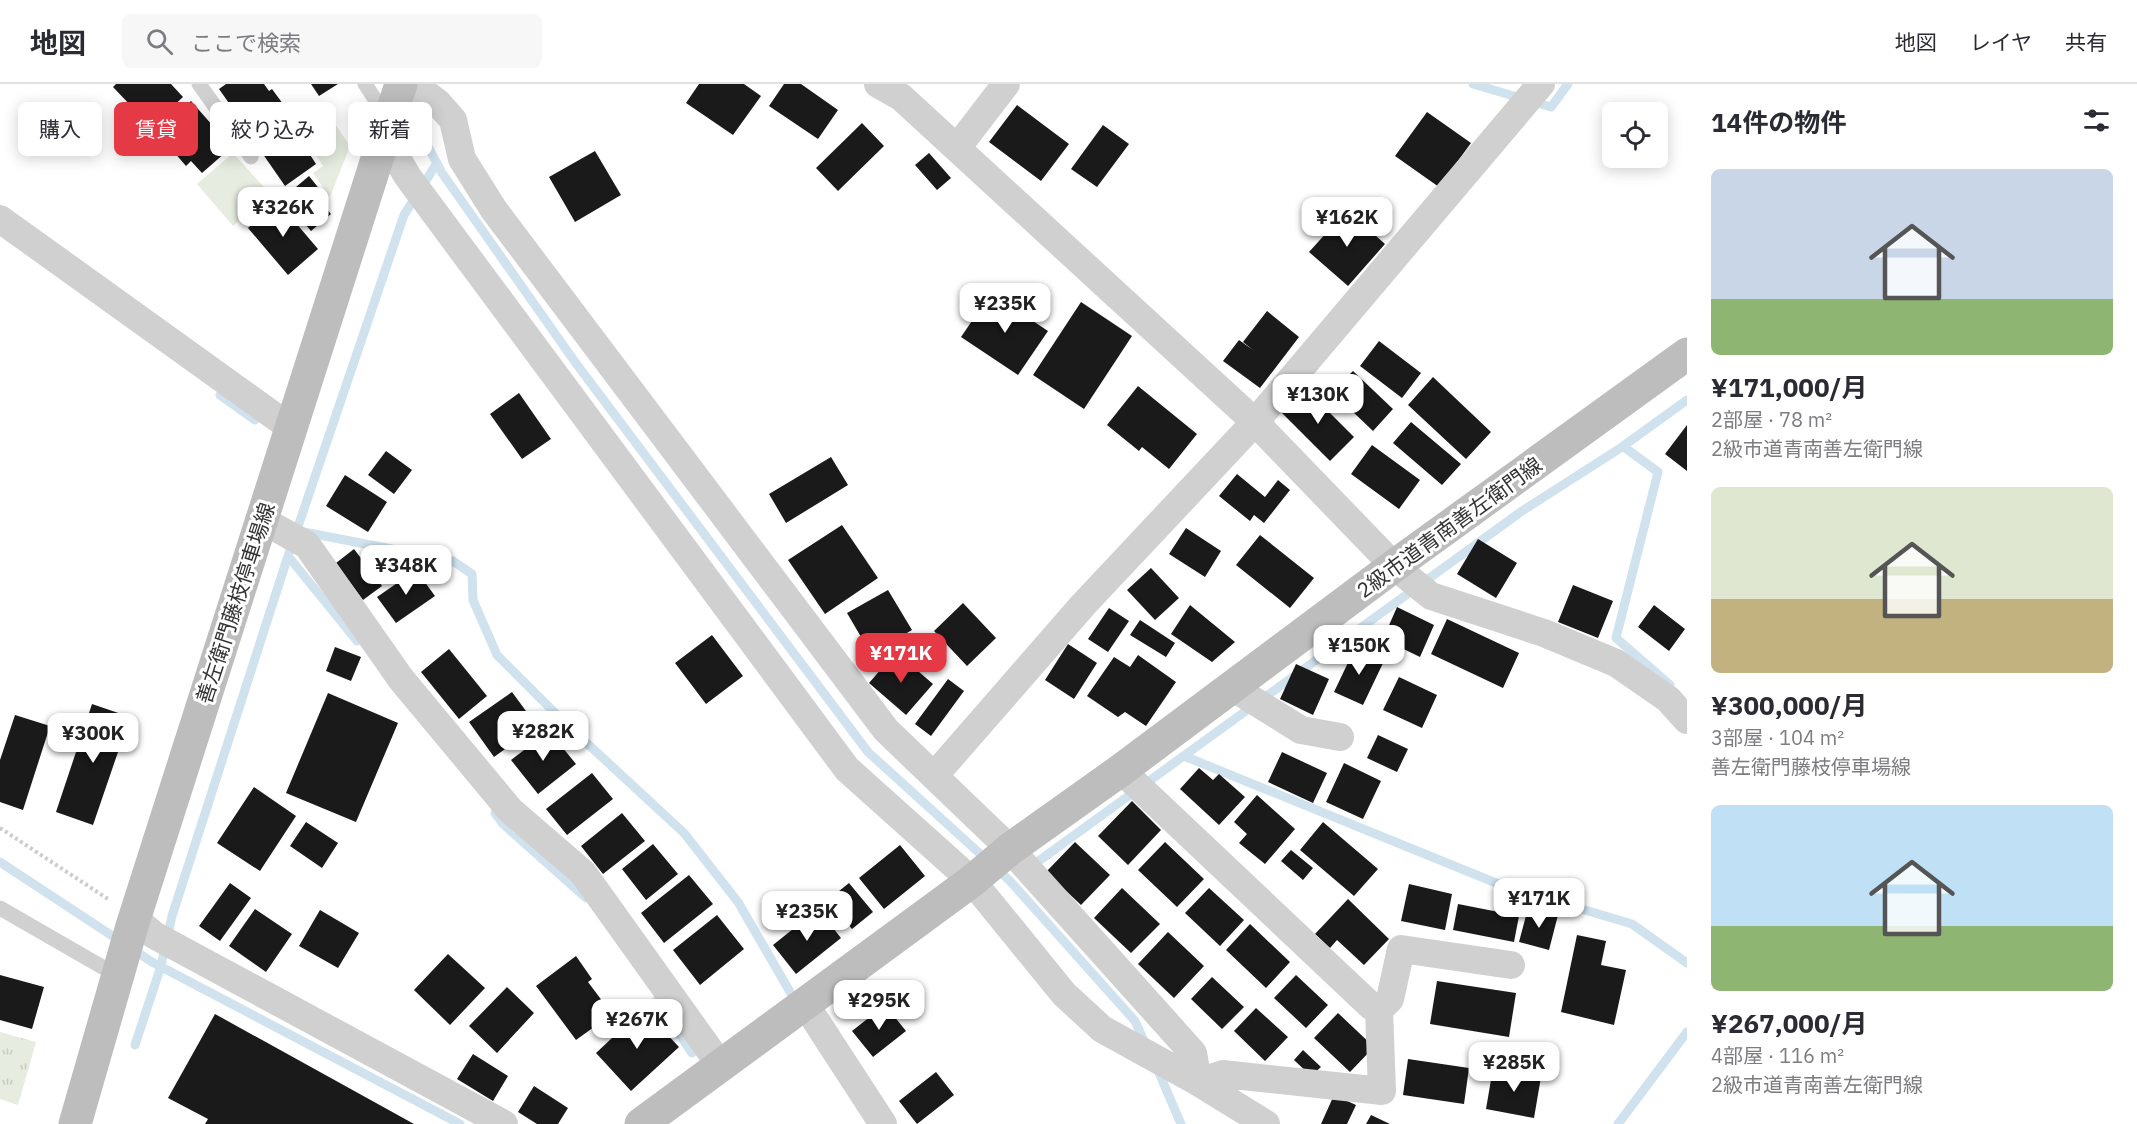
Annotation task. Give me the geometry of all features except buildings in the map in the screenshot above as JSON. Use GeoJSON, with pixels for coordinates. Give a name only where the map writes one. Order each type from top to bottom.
{"type":"FeatureCollection","features":[{"type":"Feature","properties":{"kind":"street"},"geometry":{"type":"LineString","coordinates":[[878,84],[900,97],[1256,422],[1394,566],[1431,596],[1544,633],[1616,663],[1668,699],[1687,720]]}},
{"type":"Feature","properties":{"kind":"street"},"geometry":{"type":"LineString","coordinates":[[957,148],[1006,84]]}},
{"type":"Feature","properties":{"kind":"street"},"geometry":{"type":"LineString","coordinates":[[934,776],[1083,605],[1256,422],[1541,84]]}},
{"type":"Feature","properties":{"kind":"street"},"geometry":{"type":"LineString","coordinates":[[432,103],[438,103],[453,120],[462,159],[494,210],[886,730],[1009,850],[1193,1053],[1198,1082]]}},
{"type":"Feature","properties":{"kind":"street","name":"善左衛門藤枝停車場線"},"geometry":{"type":"LineString","coordinates":[[75,1124],[119,971],[127,916],[262,519],[379,156]]}},
{"type":"Feature","properties":{"kind":"street"},"geometry":{"type":"LineString","coordinates":[[404,156],[408,177],[848,769],[974,880],[1064,994],[1102,1029],[1198,1082],[1266,1124]]}},
{"type":"Feature","properties":{"kind":"street"},"geometry":{"type":"LineString","coordinates":[[0,219],[291,428]]}},
{"type":"Feature","properties":{"kind":"street","name":"2級市道青南善左衛門線"},"geometry":{"type":"LineString","coordinates":[[974,880],[1009,850],[1121,770],[1394,566],[1687,354]]}},
{"type":"Feature","properties":{"kind":"street"},"geometry":{"type":"LineString","coordinates":[[262,519],[307,545],[401,679],[488,784],[510,810],[583,873],[721,1066]]}},
{"type":"Feature","properties":{"kind":"street"},"geometry":{"type":"LineString","coordinates":[[1232,687],[1301,730],[1340,737]]}},
{"type":"Feature","properties":{"kind":"street"},"geometry":{"type":"LineString","coordinates":[[1121,770],[1371,1006],[1379,1010]]}},
{"type":"Feature","properties":{"kind":"street"},"geometry":{"type":"LineString","coordinates":[[641,1124],[974,880]]}},
{"type":"Feature","properties":{"kind":"street"},"geometry":{"type":"LineString","coordinates":[[127,916],[154,935],[504,1124]]}},
{"type":"Feature","properties":{"kind":"street"},"geometry":{"type":"LineString","coordinates":[[1198,1082],[1223,1074],[1382,1091],[1379,1010],[1390,999],[1401,949],[1512,965]]}},
{"type":"Feature","properties":{"kind":"street"},"geometry":{"type":"LineString","coordinates":[[805,1004],[883,1124]]}},
{"type":"Feature","properties":{"kind":"lane"},"geometry":{"type":"LineString","coordinates":[[199,84],[251,157]]}},
{"type":"Feature","properties":{"kind":"lane"},"geometry":{"type":"LineString","coordinates":[[365,84],[391,102]]}},
{"type":"Feature","properties":{"kind":"lane"},"geometry":{"type":"LineString","coordinates":[[0,908],[119,971]]}},
{"type":"Feature","properties":{"kind":"path"},"geometry":{"type":"LineString","coordinates":[[0,828],[127,916]]}},
{"type":"Feature","properties":{"kind":"green space"},"geometry":{"type":"Polygon","coordinates":[[[336,126],[348,143],[348,151],[330,197],[313,173],[323,166],[316,156],[336,156],[336,126]]]}},
{"type":"Feature","properties":{"kind":"green space"},"geometry":{"type":"Polygon","coordinates":[[[230,156],[236,156],[270,194],[233,226],[197,184],[230,156]]]}},
{"type":"Feature","properties":{"kind":"green space"},"geometry":{"type":"Polygon","coordinates":[[[0,1032],[36,1042],[18,1105],[0,1099],[0,1032]]]}},
{"type":"Feature","properties":{"kind":"waterway"},"geometry":{"type":"LineString","coordinates":[[1473,84],[1551,107],[1568,84]]}},
{"type":"Feature","properties":{"kind":"waterway"},"geometry":{"type":"LineString","coordinates":[[432,154],[442,173],[575,362],[868,752],[1010,881],[1135,1021],[1146,1045]]}},
{"type":"Feature","properties":{"kind":"waterway"},"geometry":{"type":"LineString","coordinates":[[357,641],[288,556],[404,215],[437,163]]}},
{"type":"Feature","properties":{"kind":"waterway"},"geometry":{"type":"LineString","coordinates":[[220,395],[255,420]]}},
{"type":"Feature","properties":{"kind":"waterway"},"geometry":{"type":"LineString","coordinates":[[1029,868],[1522,511],[1622,447],[1687,400]]}},
{"type":"Feature","properties":{"kind":"waterway"},"geometry":{"type":"LineString","coordinates":[[1622,447],[1658,472],[1616,638],[1670,685]]}},
{"type":"Feature","properties":{"kind":"waterway"},"geometry":{"type":"LineString","coordinates":[[304,532],[453,561],[472,574],[473,600],[497,655],[564,722],[684,833],[738,902],[797,1004]]}},
{"type":"Feature","properties":{"kind":"waterway"},"geometry":{"type":"LineString","coordinates":[[135,1045],[161,966],[172,916],[288,556]]}},
{"type":"Feature","properties":{"kind":"waterway"},"geometry":{"type":"LineString","coordinates":[[1184,756],[1501,885],[1632,924],[1687,963]]}},
{"type":"Feature","properties":{"kind":"waterway"},"geometry":{"type":"LineString","coordinates":[[495,813],[503,824],[586,898]]}},
{"type":"Feature","properties":{"kind":"waterway"},"geometry":{"type":"LineString","coordinates":[[0,862],[152,962],[460,1124]]}},
{"type":"Feature","properties":{"kind":"waterway"},"geometry":{"type":"LineString","coordinates":[[657,1000],[692,1053]]}},
{"type":"Feature","properties":{"kind":"waterway"},"geometry":{"type":"LineString","coordinates":[[1618,1124],[1687,1032]]}},
{"type":"Feature","properties":{"kind":"waterway"},"geometry":{"type":"LineString","coordinates":[[1157,1068],[1181,1124]]}}]}
